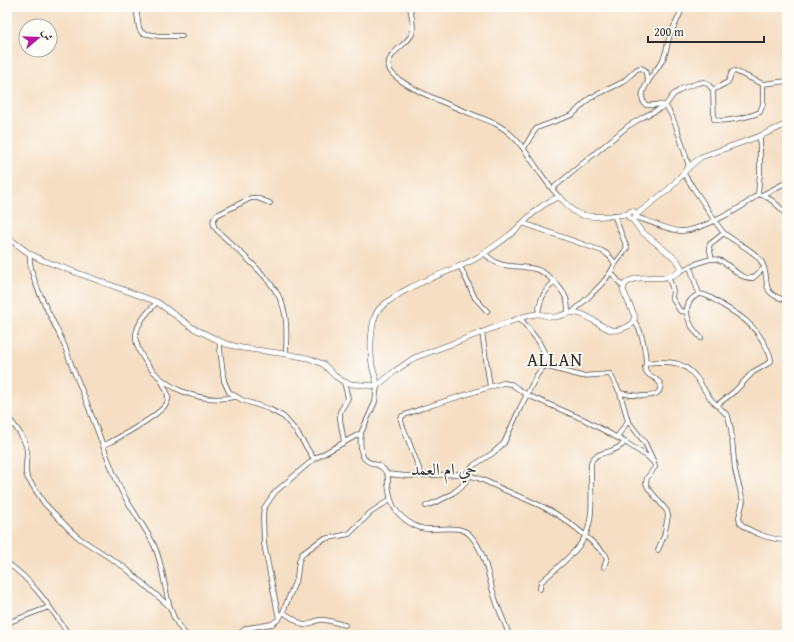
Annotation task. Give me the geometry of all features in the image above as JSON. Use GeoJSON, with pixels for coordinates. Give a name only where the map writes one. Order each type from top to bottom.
{"type":"FeatureCollection","features":[{"type":"Feature","properties":{"kind":"street"},"geometry":{"type":"LineString","coordinates":[[7,21],[9,7]]}},
{"type":"Feature","properties":{"kind":"street"},"geometry":{"type":"LineString","coordinates":[[136,7],[139,28],[142,33],[159,36],[182,36]]}},
{"type":"Feature","properties":{"kind":"street"},"geometry":{"type":"LineString","coordinates":[[410,7],[413,24],[412,33],[389,62],[389,68],[392,74],[403,82],[433,98],[503,128],[513,135],[524,148],[552,189],[572,210],[580,214],[599,216],[633,215],[679,231],[699,227],[743,206],[760,194],[787,182]]}},
{"type":"Feature","properties":{"kind":"street"},"geometry":{"type":"LineString","coordinates":[[665,106],[647,106],[642,99],[643,93],[664,57],[669,36],[680,18],[682,7]]}},
{"type":"Feature","properties":{"kind":"street"},"geometry":{"type":"LineString","coordinates":[[524,148],[532,133],[537,128],[572,115],[587,100],[623,82],[637,69],[641,68],[645,70],[648,83]]}},
{"type":"Feature","properties":{"kind":"street"},"geometry":{"type":"LineString","coordinates":[[713,90],[728,82],[733,71],[763,84],[787,81]]}},
{"type":"Feature","properties":{"kind":"street"},"geometry":{"type":"LineString","coordinates":[[552,189],[628,126],[665,106],[673,95],[686,87],[706,82],[713,90],[714,120],[718,121],[753,115],[760,112],[763,104],[763,84]]}},
{"type":"Feature","properties":{"kind":"street"},"geometry":{"type":"LineString","coordinates":[[665,106],[677,130],[689,167]]}},
{"type":"Feature","properties":{"kind":"street"},"geometry":{"type":"LineString","coordinates":[[633,215],[669,190],[689,167],[705,155],[760,136],[787,124]]}},
{"type":"Feature","properties":{"kind":"street"},"geometry":{"type":"LineString","coordinates":[[760,136],[760,194]]}},
{"type":"Feature","properties":{"kind":"street"},"geometry":{"type":"LineString","coordinates":[[684,174],[724,233],[754,253],[759,259],[764,268],[767,286],[771,294],[776,298],[787,300]]}},
{"type":"Feature","properties":{"kind":"street"},"geometry":{"type":"LineString","coordinates":[[760,194],[777,205],[787,216]]}},
{"type":"Feature","properties":{"kind":"street"},"geometry":{"type":"LineString","coordinates":[[509,635],[495,600],[481,552],[471,536],[462,530],[428,529],[418,527],[398,513],[391,499],[387,474],[382,468],[370,464],[363,458],[360,448],[361,433],[374,402],[378,386],[372,367],[372,328],[376,312],[384,304],[404,290],[484,254],[510,235],[539,208],[559,197]]}},
{"type":"Feature","properties":{"kind":"street"},"geometry":{"type":"LineString","coordinates":[[270,203],[257,198],[251,198],[217,215],[213,222],[215,228],[261,273],[275,289],[282,303],[286,321],[286,354]]}},
{"type":"Feature","properties":{"kind":"street"},"geometry":{"type":"LineString","coordinates":[[570,313],[595,291],[611,272],[615,264],[626,250],[627,246],[614,215]]}},
{"type":"Feature","properties":{"kind":"street"},"geometry":{"type":"LineString","coordinates":[[633,215],[641,231],[677,260],[681,267],[680,271]]}},
{"type":"Feature","properties":{"kind":"street"},"geometry":{"type":"LineString","coordinates":[[523,223],[602,250],[615,264]]}},
{"type":"Feature","properties":{"kind":"street"},"geometry":{"type":"LineString","coordinates":[[712,259],[709,247],[710,244],[724,233]]}},
{"type":"Feature","properties":{"kind":"street"},"geometry":{"type":"LineString","coordinates":[[7,237],[30,254],[47,262],[157,302],[184,323],[219,341],[242,348],[286,354],[319,362],[344,382],[351,384],[378,386],[395,371],[414,358],[520,318],[538,314],[554,317],[570,313],[584,315],[613,331],[629,326],[634,321]]}},
{"type":"Feature","properties":{"kind":"street"},"geometry":{"type":"LineString","coordinates":[[30,254],[30,263],[35,279],[61,338],[103,446],[124,496],[156,551],[162,568],[169,606],[176,622],[186,635]]}},
{"type":"Feature","properties":{"kind":"street"},"geometry":{"type":"LineString","coordinates":[[484,254],[499,264],[540,270],[554,282],[566,298],[570,313]]}},
{"type":"Feature","properties":{"kind":"street"},"geometry":{"type":"LineString","coordinates":[[620,394],[647,396],[659,393],[660,388],[660,382],[647,373],[645,367],[646,364],[641,334],[634,321],[633,313],[624,294],[624,287],[628,282],[638,278],[668,276],[712,259],[721,261],[738,275],[745,278],[753,278],[764,268]]}},
{"type":"Feature","properties":{"kind":"street"},"geometry":{"type":"LineString","coordinates":[[460,266],[475,298],[487,311]]}},
{"type":"Feature","properties":{"kind":"street"},"geometry":{"type":"LineString","coordinates":[[690,267],[699,294]]}},
{"type":"Feature","properties":{"kind":"street"},"geometry":{"type":"LineString","coordinates":[[611,272],[624,287]]}},
{"type":"Feature","properties":{"kind":"street"},"geometry":{"type":"LineString","coordinates":[[668,276],[673,290],[672,298],[679,310],[687,312]]}},
{"type":"Feature","properties":{"kind":"street"},"geometry":{"type":"LineString","coordinates":[[538,314],[543,294],[554,282]]}},
{"type":"Feature","properties":{"kind":"street"},"geometry":{"type":"LineString","coordinates":[[701,338],[694,329],[686,309],[688,302],[699,294],[712,298],[748,321],[758,332],[771,356],[769,363],[753,372],[735,391],[717,405]]}},
{"type":"Feature","properties":{"kind":"street"},"geometry":{"type":"LineString","coordinates":[[157,302],[142,318],[136,335],[137,344],[146,363],[161,379],[174,388],[202,398],[223,399],[235,397]]}},
{"type":"Feature","properties":{"kind":"street"},"geometry":{"type":"LineString","coordinates":[[426,506],[451,496],[460,489],[474,465],[493,453],[504,443],[527,395],[544,366],[544,352],[539,342],[520,318]]}},
{"type":"Feature","properties":{"kind":"street"},"geometry":{"type":"LineString","coordinates":[[482,332],[490,387]]}},
{"type":"Feature","properties":{"kind":"street"},"geometry":{"type":"LineString","coordinates":[[219,341],[224,381],[227,389],[235,397],[276,411],[284,417],[293,427],[314,459]]}},
{"type":"Feature","properties":{"kind":"street"},"geometry":{"type":"LineString","coordinates":[[646,364],[666,362],[680,363],[694,375],[708,396],[728,416],[731,429],[735,470],[743,501],[739,518],[740,523],[762,535],[787,540]]}},
{"type":"Feature","properties":{"kind":"street"},"geometry":{"type":"LineString","coordinates":[[544,366],[582,376],[610,374],[620,394],[628,421],[645,443],[655,466],[647,478],[646,483],[648,488],[667,511],[668,516],[664,536],[658,550]]}},
{"type":"Feature","properties":{"kind":"street"},"geometry":{"type":"LineString","coordinates":[[103,446],[142,423],[165,407],[168,396],[161,379]]}},
{"type":"Feature","properties":{"kind":"street"},"geometry":{"type":"LineString","coordinates":[[344,382],[348,399],[340,412],[344,442]]}},
{"type":"Feature","properties":{"kind":"street"},"geometry":{"type":"LineString","coordinates":[[422,476],[402,424],[402,416],[500,383],[511,384],[527,395],[585,420],[617,437],[653,461]]}},
{"type":"Feature","properties":{"kind":"street"},"geometry":{"type":"LineString","coordinates":[[7,416],[14,425],[25,445],[27,454],[27,477],[49,508],[79,538],[124,566],[169,606]]}},
{"type":"Feature","properties":{"kind":"street"},"geometry":{"type":"LineString","coordinates":[[617,437],[628,421]]}},
{"type":"Feature","properties":{"kind":"street"},"geometry":{"type":"LineString","coordinates":[[279,619],[264,544],[263,511],[268,500],[275,492],[314,459],[361,433]]}},
{"type":"Feature","properties":{"kind":"street"},"geometry":{"type":"LineString","coordinates":[[540,589],[541,582],[579,546],[586,536],[590,523],[592,460],[597,455],[618,449],[625,442]]}},
{"type":"Feature","properties":{"kind":"street"},"geometry":{"type":"LineString","coordinates":[[387,474],[400,476],[468,475],[488,482],[547,508],[564,519],[586,536],[605,554],[607,558],[604,567]]}},
{"type":"Feature","properties":{"kind":"street"},"geometry":{"type":"LineString","coordinates":[[237,635],[247,628],[274,623],[279,619],[297,577],[299,561],[302,554],[324,539],[349,534],[370,513],[391,499]]}},
{"type":"Feature","properties":{"kind":"street"},"geometry":{"type":"LineString","coordinates":[[7,563],[19,571],[30,582],[69,635]]}},
{"type":"Feature","properties":{"kind":"street"},"geometry":{"type":"LineString","coordinates":[[7,624],[49,607]]}},
{"type":"Feature","properties":{"kind":"street"},"geometry":{"type":"LineString","coordinates":[[283,612],[306,626],[319,620],[345,625]]}},
{"type":"Feature","properties":{"kind":"district","name":"ALLAN"},"geometry":{"type":"Point","coordinates":[555,359]}},
{"type":"Feature","properties":{"kind":"district","name":"حي ام العمد"},"geometry":{"type":"Point","coordinates":[444,468]}}]}
